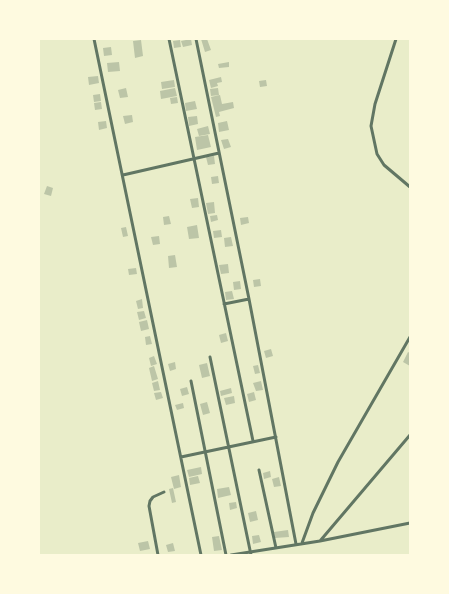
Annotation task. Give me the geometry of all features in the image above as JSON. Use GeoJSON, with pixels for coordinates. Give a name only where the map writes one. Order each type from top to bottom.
{"type":"FeatureCollection","features":[{"type":"Feature","properties":{"kind":"street"},"geometry":{"type":"LineString","coordinates":[[94,39],[201,555]]}},
{"type":"Feature","properties":{"kind":"street"},"geometry":{"type":"LineString","coordinates":[[169,39],[252,441]]}},
{"type":"Feature","properties":{"kind":"street"},"geometry":{"type":"LineString","coordinates":[[196,39],[249,299],[296,544]]}},
{"type":"Feature","properties":{"kind":"street"},"geometry":{"type":"LineString","coordinates":[[396,39],[375,104],[371,126],[377,154],[384,164],[410,187]]}},
{"type":"Feature","properties":{"kind":"street"},"geometry":{"type":"LineString","coordinates":[[123,175],[219,153]]}},
{"type":"Feature","properties":{"kind":"street"},"geometry":{"type":"LineString","coordinates":[[224,304],[249,299]]}},
{"type":"Feature","properties":{"kind":"street"},"geometry":{"type":"LineString","coordinates":[[302,544],[313,513],[338,462],[410,337]]}},
{"type":"Feature","properties":{"kind":"street"},"geometry":{"type":"LineString","coordinates":[[210,357],[251,553]]}},
{"type":"Feature","properties":{"kind":"street"},"geometry":{"type":"LineString","coordinates":[[191,381],[226,555]]}},
{"type":"Feature","properties":{"kind":"street"},"geometry":{"type":"LineString","coordinates":[[320,541],[410,435]]}},
{"type":"Feature","properties":{"kind":"street"},"geometry":{"type":"LineString","coordinates":[[181,457],[276,437]]}},
{"type":"Feature","properties":{"kind":"street"},"geometry":{"type":"LineString","coordinates":[[259,470],[276,548]]}},
{"type":"Feature","properties":{"kind":"street"},"geometry":{"type":"LineString","coordinates":[[158,555],[149,506],[153,497],[164,492]]}},
{"type":"Feature","properties":{"kind":"street"},"geometry":{"type":"LineString","coordinates":[[231,555],[320,541],[410,523]]}},
{"type":"Feature","properties":{"kind":"building"},"geometry":{"type":"Polygon","coordinates":[[[191,39],[192,45],[183,47],[181,41],[191,39]]]}},
{"type":"Feature","properties":{"kind":"building"},"geometry":{"type":"Polygon","coordinates":[[[201,39],[207,39],[211,50],[205,52],[201,39]]]}},
{"type":"Feature","properties":{"kind":"building"},"geometry":{"type":"Polygon","coordinates":[[[141,40],[143,56],[135,58],[133,41],[141,40]]]}},
{"type":"Feature","properties":{"kind":"building"},"geometry":{"type":"Polygon","coordinates":[[[180,40],[181,47],[174,48],[173,41],[180,40]]]}},
{"type":"Feature","properties":{"kind":"building"},"geometry":{"type":"Polygon","coordinates":[[[111,47],[112,55],[104,56],[103,48],[111,47]]]}},
{"type":"Feature","properties":{"kind":"building"},"geometry":{"type":"Polygon","coordinates":[[[119,62],[120,71],[108,72],[107,63],[119,62]]]}},
{"type":"Feature","properties":{"kind":"building"},"geometry":{"type":"Polygon","coordinates":[[[229,62],[229,67],[219,68],[218,64],[229,62]]]}},
{"type":"Feature","properties":{"kind":"building"},"geometry":{"type":"Polygon","coordinates":[[[98,76],[99,83],[89,85],[88,77],[98,76]]]}},
{"type":"Feature","properties":{"kind":"building"},"geometry":{"type":"Polygon","coordinates":[[[221,77],[222,82],[217,83],[218,86],[211,88],[209,80],[221,77]]]}},
{"type":"Feature","properties":{"kind":"building"},"geometry":{"type":"Polygon","coordinates":[[[174,80],[175,87],[162,89],[161,82],[174,80]]]}},
{"type":"Feature","properties":{"kind":"building"},"geometry":{"type":"Polygon","coordinates":[[[266,80],[267,86],[260,87],[259,81],[266,80]]]}},
{"type":"Feature","properties":{"kind":"building"},"geometry":{"type":"Polygon","coordinates":[[[126,88],[128,97],[120,98],[118,90],[126,88]]]}},
{"type":"Feature","properties":{"kind":"building"},"geometry":{"type":"Polygon","coordinates":[[[175,88],[177,96],[161,99],[160,91],[175,88]]]}},
{"type":"Feature","properties":{"kind":"building"},"geometry":{"type":"Polygon","coordinates":[[[218,88],[219,95],[211,96],[210,89],[218,88]]]}},
{"type":"Feature","properties":{"kind":"building"},"geometry":{"type":"Polygon","coordinates":[[[100,94],[101,101],[94,102],[93,95],[100,94]]]}},
{"type":"Feature","properties":{"kind":"building"},"geometry":{"type":"Polygon","coordinates":[[[220,95],[222,104],[233,102],[234,108],[219,112],[220,116],[216,117],[211,97],[220,95]]]}},
{"type":"Feature","properties":{"kind":"building"},"geometry":{"type":"Polygon","coordinates":[[[177,97],[178,103],[171,104],[170,98],[177,97]]]}},
{"type":"Feature","properties":{"kind":"building"},"geometry":{"type":"Polygon","coordinates":[[[195,101],[197,109],[186,111],[185,103],[195,101]]]}},
{"type":"Feature","properties":{"kind":"building"},"geometry":{"type":"Polygon","coordinates":[[[101,102],[102,109],[95,110],[94,103],[101,102]]]}},
{"type":"Feature","properties":{"kind":"building"},"geometry":{"type":"Polygon","coordinates":[[[132,115],[133,122],[125,124],[123,116],[132,115]]]}},
{"type":"Feature","properties":{"kind":"building"},"geometry":{"type":"Polygon","coordinates":[[[197,116],[198,124],[189,126],[188,117],[197,116]]]}},
{"type":"Feature","properties":{"kind":"building"},"geometry":{"type":"Polygon","coordinates":[[[106,121],[107,128],[99,130],[98,122],[106,121]]]}},
{"type":"Feature","properties":{"kind":"building"},"geometry":{"type":"Polygon","coordinates":[[[227,121],[229,130],[219,132],[218,123],[227,121]]]}},
{"type":"Feature","properties":{"kind":"building"},"geometry":{"type":"Polygon","coordinates":[[[208,126],[210,134],[199,136],[197,129],[208,126]]]}},
{"type":"Feature","properties":{"kind":"building"},"geometry":{"type":"Polygon","coordinates":[[[208,135],[211,147],[197,150],[195,137],[208,135]]]}},
{"type":"Feature","properties":{"kind":"building"},"geometry":{"type":"Polygon","coordinates":[[[228,139],[231,147],[224,149],[221,140],[228,139]]]}},
{"type":"Feature","properties":{"kind":"building"},"geometry":{"type":"Polygon","coordinates":[[[214,156],[215,164],[208,165],[206,157],[214,156]]]}},
{"type":"Feature","properties":{"kind":"building"},"geometry":{"type":"Polygon","coordinates":[[[218,176],[219,183],[212,184],[211,177],[218,176]]]}},
{"type":"Feature","properties":{"kind":"building"},"geometry":{"type":"Polygon","coordinates":[[[47,186],[53,188],[51,196],[44,194],[47,186]]]}},
{"type":"Feature","properties":{"kind":"building"},"geometry":{"type":"Polygon","coordinates":[[[198,198],[199,207],[192,208],[190,199],[198,198]]]}},
{"type":"Feature","properties":{"kind":"building"},"geometry":{"type":"Polygon","coordinates":[[[214,202],[215,213],[208,214],[206,203],[214,202]]]}},
{"type":"Feature","properties":{"kind":"building"},"geometry":{"type":"Polygon","coordinates":[[[217,215],[218,220],[211,222],[210,216],[217,215]]]}},
{"type":"Feature","properties":{"kind":"building"},"geometry":{"type":"Polygon","coordinates":[[[169,216],[171,224],[164,225],[163,217],[169,216]]]}},
{"type":"Feature","properties":{"kind":"building"},"geometry":{"type":"Polygon","coordinates":[[[248,217],[249,223],[241,225],[240,218],[248,217]]]}},
{"type":"Feature","properties":{"kind":"building"},"geometry":{"type":"Polygon","coordinates":[[[197,225],[199,238],[189,239],[187,227],[197,225]]]}},
{"type":"Feature","properties":{"kind":"building"},"geometry":{"type":"Polygon","coordinates":[[[126,227],[128,236],[123,237],[121,228],[126,227]]]}},
{"type":"Feature","properties":{"kind":"building"},"geometry":{"type":"Polygon","coordinates":[[[221,230],[222,237],[214,238],[213,231],[221,230]]]}},
{"type":"Feature","properties":{"kind":"building"},"geometry":{"type":"Polygon","coordinates":[[[159,236],[160,244],[153,245],[151,237],[159,236]]]}},
{"type":"Feature","properties":{"kind":"building"},"geometry":{"type":"Polygon","coordinates":[[[231,237],[233,246],[225,247],[224,238],[231,237]]]}},
{"type":"Feature","properties":{"kind":"building"},"geometry":{"type":"Polygon","coordinates":[[[175,255],[177,267],[169,268],[168,256],[175,255]]]}},
{"type":"Feature","properties":{"kind":"building"},"geometry":{"type":"Polygon","coordinates":[[[228,264],[229,273],[221,274],[219,265],[228,264]]]}},
{"type":"Feature","properties":{"kind":"building"},"geometry":{"type":"Polygon","coordinates":[[[136,268],[137,274],[129,275],[128,269],[136,268]]]}},
{"type":"Feature","properties":{"kind":"building"},"geometry":{"type":"Polygon","coordinates":[[[260,279],[261,286],[254,287],[253,280],[260,279]]]}},
{"type":"Feature","properties":{"kind":"building"},"geometry":{"type":"Polygon","coordinates":[[[240,281],[241,289],[234,290],[233,282],[240,281]]]}},
{"type":"Feature","properties":{"kind":"building"},"geometry":{"type":"Polygon","coordinates":[[[232,291],[234,299],[226,300],[225,292],[232,291]]]}},
{"type":"Feature","properties":{"kind":"building"},"geometry":{"type":"Polygon","coordinates":[[[142,299],[143,308],[138,309],[136,301],[142,299]]]}},
{"type":"Feature","properties":{"kind":"building"},"geometry":{"type":"Polygon","coordinates":[[[144,311],[146,318],[139,320],[137,312],[144,311]]]}},
{"type":"Feature","properties":{"kind":"building"},"geometry":{"type":"Polygon","coordinates":[[[147,320],[149,329],[141,331],[139,322],[147,320]]]}},
{"type":"Feature","properties":{"kind":"building"},"geometry":{"type":"Polygon","coordinates":[[[226,333],[228,341],[221,343],[219,335],[226,333]]]}},
{"type":"Feature","properties":{"kind":"building"},"geometry":{"type":"Polygon","coordinates":[[[150,336],[152,344],[146,345],[145,337],[150,336]]]}},
{"type":"Feature","properties":{"kind":"building"},"geometry":{"type":"Polygon","coordinates":[[[271,349],[273,356],[266,358],[264,351],[271,349]]]}},
{"type":"Feature","properties":{"kind":"building"},"geometry":{"type":"Polygon","coordinates":[[[408,352],[410,353],[410,366],[403,362],[408,352]]]}},
{"type":"Feature","properties":{"kind":"building"},"geometry":{"type":"Polygon","coordinates":[[[154,356],[157,364],[151,366],[149,358],[154,356]]]}},
{"type":"Feature","properties":{"kind":"building"},"geometry":{"type":"Polygon","coordinates":[[[175,362],[176,369],[170,371],[168,364],[175,362]]]}},
{"type":"Feature","properties":{"kind":"building"},"geometry":{"type":"Polygon","coordinates":[[[207,363],[210,376],[202,378],[199,365],[207,363]]]}},
{"type":"Feature","properties":{"kind":"building"},"geometry":{"type":"Polygon","coordinates":[[[258,365],[260,373],[255,374],[253,366],[258,365]]]}},
{"type":"Feature","properties":{"kind":"building"},"geometry":{"type":"Polygon","coordinates":[[[154,366],[158,379],[152,381],[149,368],[154,366]]]}},
{"type":"Feature","properties":{"kind":"building"},"geometry":{"type":"Polygon","coordinates":[[[158,381],[160,390],[154,391],[152,383],[158,381]]]}},
{"type":"Feature","properties":{"kind":"building"},"geometry":{"type":"Polygon","coordinates":[[[261,381],[263,390],[256,391],[253,383],[261,381]]]}},
{"type":"Feature","properties":{"kind":"building"},"geometry":{"type":"Polygon","coordinates":[[[187,387],[189,394],[182,396],[180,389],[187,387]]]}},
{"type":"Feature","properties":{"kind":"building"},"geometry":{"type":"Polygon","coordinates":[[[231,388],[232,393],[221,396],[220,391],[231,388]]]}},
{"type":"Feature","properties":{"kind":"building"},"geometry":{"type":"Polygon","coordinates":[[[161,392],[163,398],[156,400],[154,393],[161,392]]]}},
{"type":"Feature","properties":{"kind":"building"},"geometry":{"type":"Polygon","coordinates":[[[254,392],[256,400],[249,402],[247,394],[254,392]]]}},
{"type":"Feature","properties":{"kind":"building"},"geometry":{"type":"Polygon","coordinates":[[[234,396],[235,403],[226,405],[224,398],[234,396]]]}},
{"type":"Feature","properties":{"kind":"building"},"geometry":{"type":"Polygon","coordinates":[[[207,402],[210,413],[203,415],[200,404],[207,402]]]}},
{"type":"Feature","properties":{"kind":"building"},"geometry":{"type":"Polygon","coordinates":[[[183,403],[184,408],[177,410],[175,405],[183,403]]]}},
{"type":"Feature","properties":{"kind":"building"},"geometry":{"type":"Polygon","coordinates":[[[201,467],[202,474],[189,477],[187,470],[201,467]]]}},
{"type":"Feature","properties":{"kind":"building"},"geometry":{"type":"Polygon","coordinates":[[[270,471],[271,477],[264,479],[263,473],[270,471]]]}},
{"type":"Feature","properties":{"kind":"building"},"geometry":{"type":"Polygon","coordinates":[[[179,475],[181,487],[174,489],[171,477],[179,475]]]}},
{"type":"Feature","properties":{"kind":"building"},"geometry":{"type":"Polygon","coordinates":[[[198,476],[200,483],[190,485],[189,478],[198,476]]]}},
{"type":"Feature","properties":{"kind":"building"},"geometry":{"type":"Polygon","coordinates":[[[279,477],[281,486],[274,487],[272,479],[279,477]]]}},
{"type":"Feature","properties":{"kind":"building"},"geometry":{"type":"Polygon","coordinates":[[[229,487],[231,495],[218,498],[217,489],[229,487]]]}},
{"type":"Feature","properties":{"kind":"building"},"geometry":{"type":"Polygon","coordinates":[[[173,488],[176,502],[172,503],[169,489],[173,488]]]}},
{"type":"Feature","properties":{"kind":"building"},"geometry":{"type":"Polygon","coordinates":[[[236,502],[237,508],[230,510],[229,503],[236,502]]]}},
{"type":"Feature","properties":{"kind":"building"},"geometry":{"type":"Polygon","coordinates":[[[256,511],[258,520],[250,522],[248,513],[256,511]]]}},
{"type":"Feature","properties":{"kind":"building"},"geometry":{"type":"Polygon","coordinates":[[[288,530],[289,537],[275,538],[274,532],[288,530]]]}},
{"type":"Feature","properties":{"kind":"building"},"geometry":{"type":"Polygon","coordinates":[[[259,535],[261,542],[253,544],[252,536],[259,535]]]}},
{"type":"Feature","properties":{"kind":"building"},"geometry":{"type":"Polygon","coordinates":[[[219,536],[222,550],[214,551],[212,537],[219,536]]]}},
{"type":"Feature","properties":{"kind":"building"},"geometry":{"type":"Polygon","coordinates":[[[148,541],[150,549],[140,551],[138,543],[148,541]]]}},
{"type":"Feature","properties":{"kind":"building"},"geometry":{"type":"Polygon","coordinates":[[[173,543],[175,551],[168,552],[166,545],[173,543]]]}}]}
